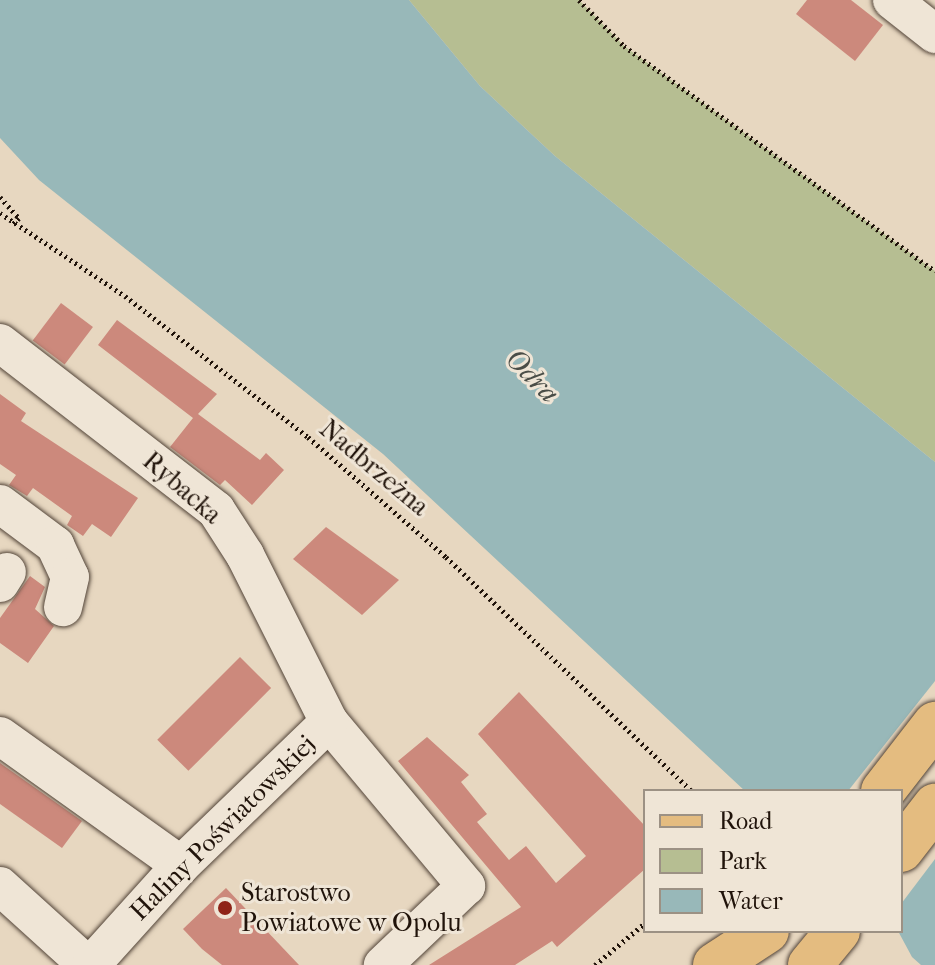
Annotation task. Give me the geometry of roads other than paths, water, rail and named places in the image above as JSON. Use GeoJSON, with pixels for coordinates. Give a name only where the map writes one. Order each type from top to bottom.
{"type":"FeatureCollection","features":[{"type":"Feature","properties":{"kind":"main road"},"geometry":{"type":"LineString","coordinates":[[885,789],[935,724]]}},
{"type":"Feature","properties":{"kind":"main road"},"geometry":{"type":"LineString","coordinates":[[903,847],[935,806]]}},
{"type":"Feature","properties":{"kind":"main road"},"geometry":{"type":"LineString","coordinates":[[715,965],[767,933]]}},
{"type":"Feature","properties":{"kind":"main road"},"geometry":{"type":"LineString","coordinates":[[746,965],[769,933]]}},
{"type":"Feature","properties":{"kind":"street"},"geometry":{"type":"LineString","coordinates":[[892,0],[935,34]]}},
{"type":"Feature","properties":{"kind":"street","name":"Rybacka"},"geometry":{"type":"LineString","coordinates":[[0,343],[216,510],[245,555],[329,722]]}},
{"type":"Feature","properties":{"kind":"street"},"geometry":{"type":"LineString","coordinates":[[0,504],[55,545],[70,577],[63,607]]}},
{"type":"Feature","properties":{"kind":"street","name":"Haliny Poświatowskiej"},"geometry":{"type":"LineString","coordinates":[[89,965],[181,865],[329,722],[466,886],[383,965]]}},
{"type":"Feature","properties":{"kind":"street"},"geometry":{"type":"LineString","coordinates":[[0,736],[181,865]]}},
{"type":"Feature","properties":{"kind":"street"},"geometry":{"type":"LineString","coordinates":[[0,886],[89,965]]}},
{"type":"Feature","properties":{"kind":"water","name":"Odra"},"geometry":{"type":"Polygon","coordinates":[[[0,0],[409,0],[480,86],[555,156],[935,462],[935,965],[921,965],[912,957],[899,933],[903,933],[903,789],[743,789],[383,454],[39,180],[0,138],[0,0]]]}},
{"type":"Feature","properties":{"kind":"place","name":"Starostwo Powiatowe w Opolu"},"geometry":{"type":"Point","coordinates":[225,908]}}]}
